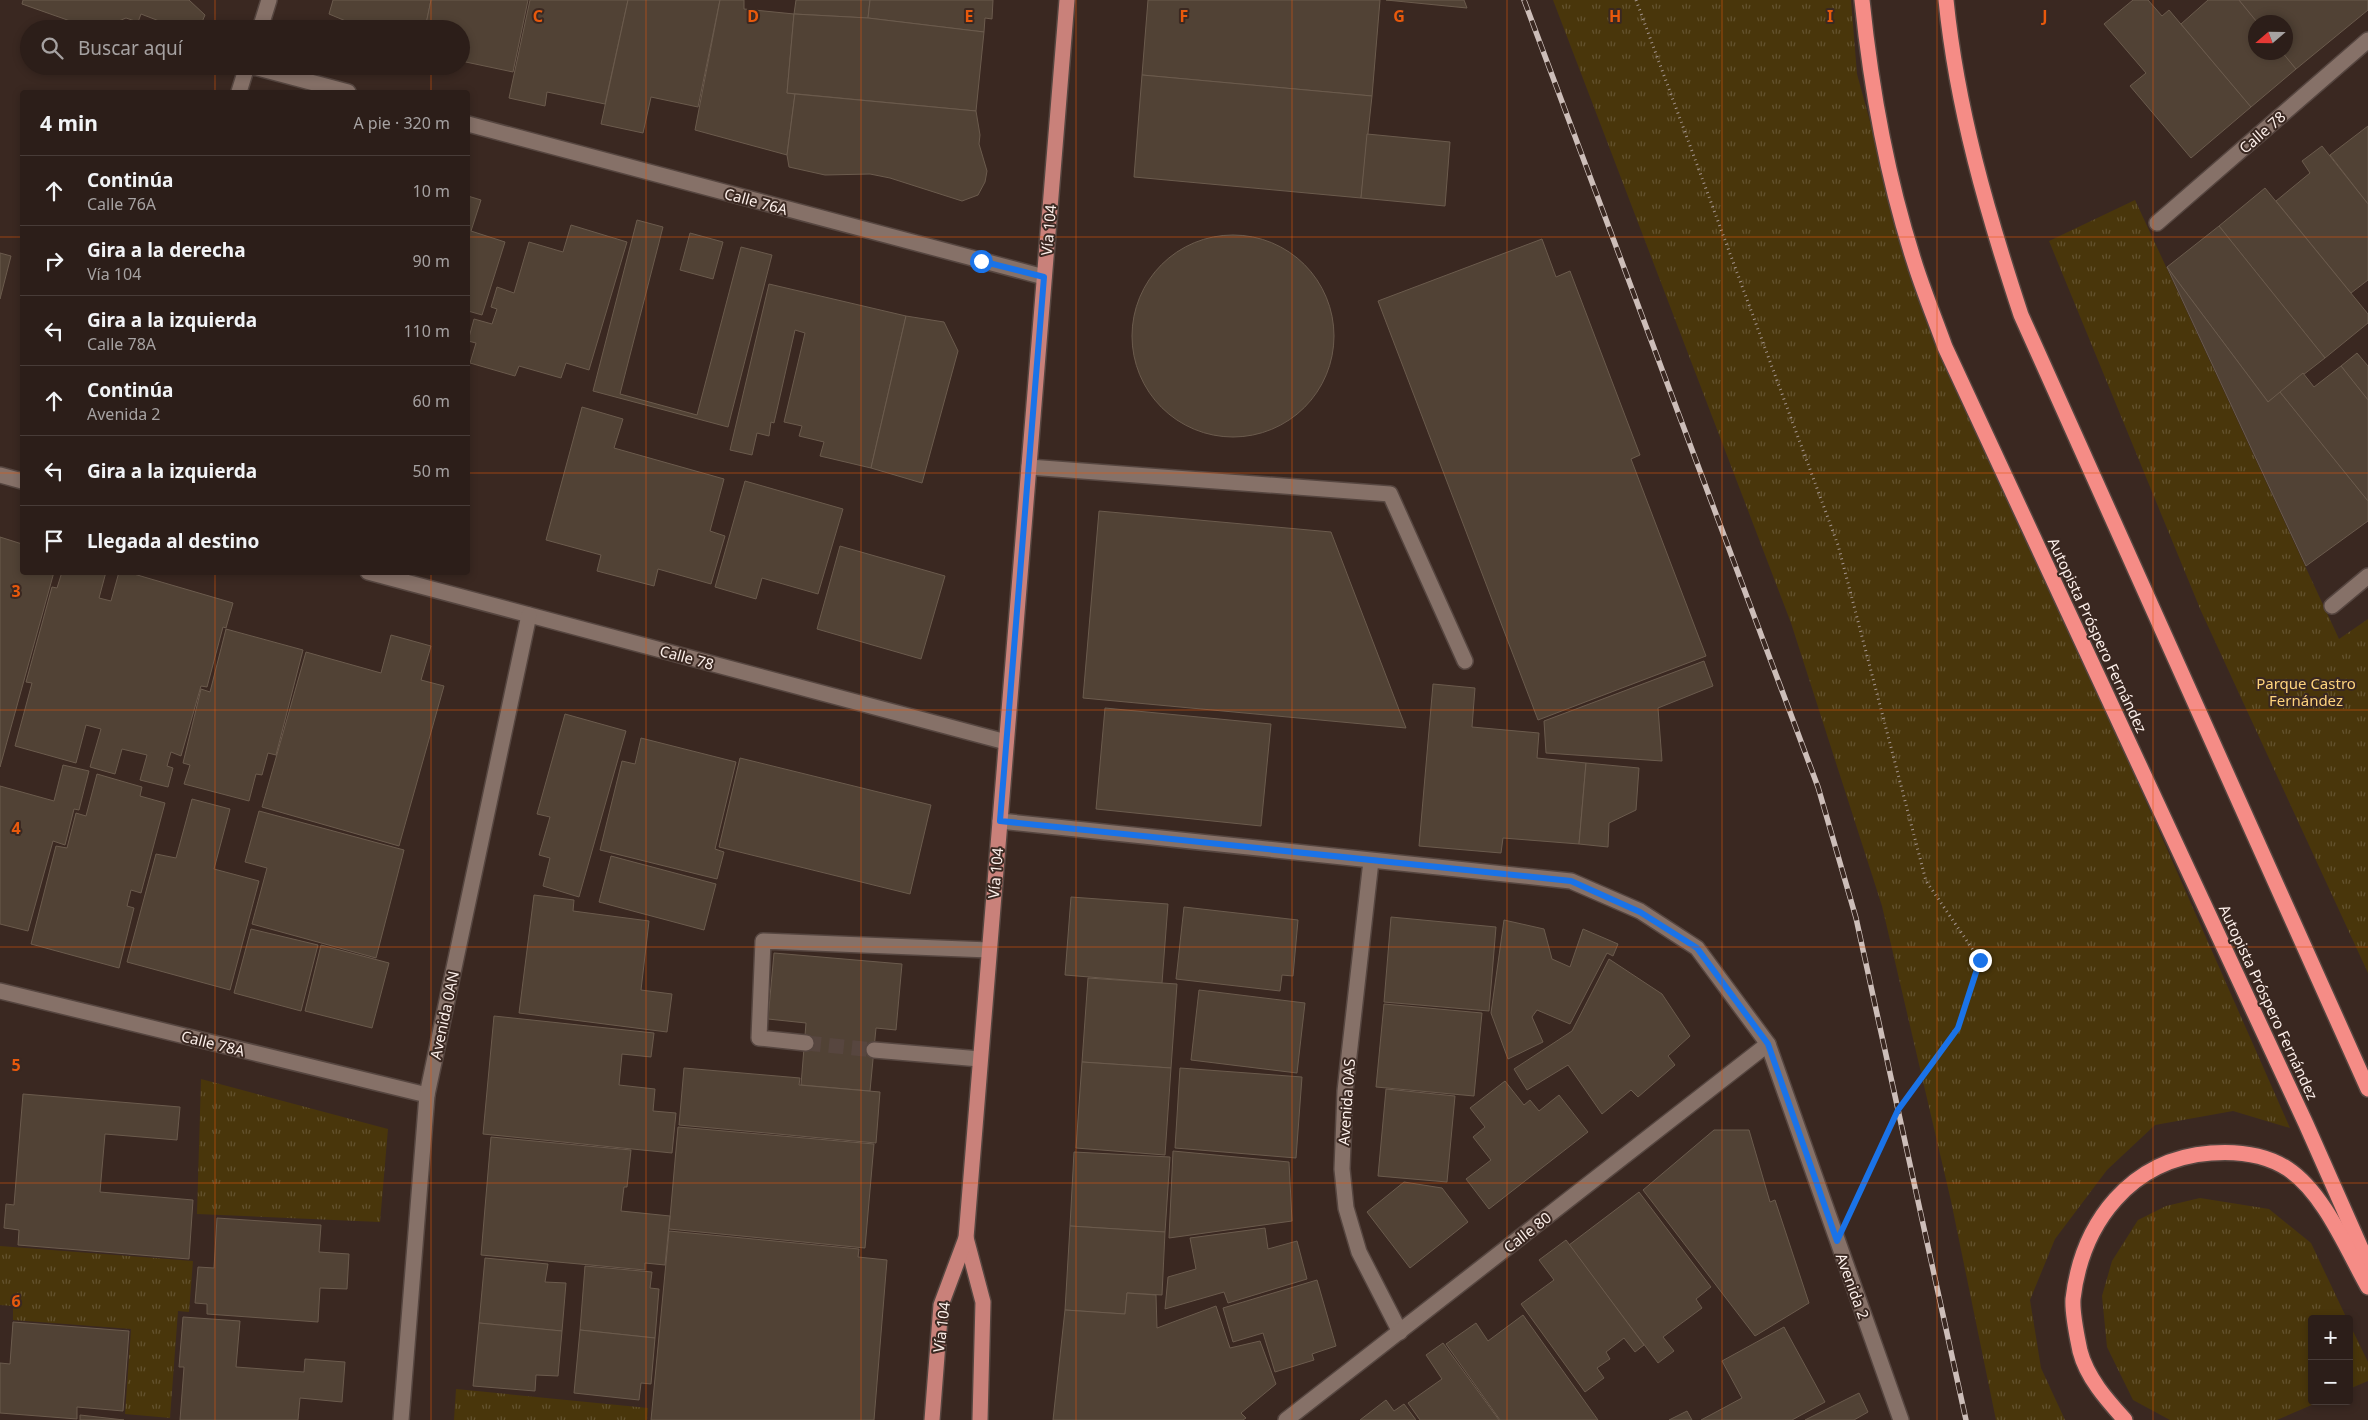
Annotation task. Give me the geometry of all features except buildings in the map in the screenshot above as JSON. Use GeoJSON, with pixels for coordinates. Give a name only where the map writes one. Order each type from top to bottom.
{"type":"FeatureCollection","features":[{"type":"Feature","properties":{"kind":"highway","name":"Autopista Próspero Fernández"},"geometry":{"type":"LineString","coordinates":[[1862,0],[1877,108],[1893,184],[1914,261],[1945,347],[2306,1124],[2368,1264]]}},
{"type":"Feature","properties":{"kind":"highway"},"geometry":{"type":"LineString","coordinates":[[1946,0],[1949,35],[1969,144],[1992,227],[2021,315],[2368,1089]]}},
{"type":"Feature","properties":{"kind":"highway"},"geometry":{"type":"LineString","coordinates":[[2125,1420],[2098,1390],[2080,1352],[2073,1300],[2083,1251],[2096,1223],[2115,1198],[2140,1177],[2169,1162],[2197,1154],[2226,1152],[2260,1156],[2281,1166],[2288,1170],[2318,1199],[2368,1287]]}},
{"type":"Feature","properties":{"kind":"main road","name":"Vía 104"},"geometry":{"type":"LineString","coordinates":[[932,1420],[941,1305],[966,1238],[1067,0]]}},
{"type":"Feature","properties":{"kind":"main road","name":"Vía 104"},"geometry":{"type":"LineString","coordinates":[[966,1238],[983,1302],[980,1420]]}},
{"type":"Feature","properties":{"kind":"street"},"geometry":{"type":"LineString","coordinates":[[263,20],[269,0]]}},
{"type":"Feature","properties":{"kind":"street","name":"Calle 78"},"geometry":{"type":"LineString","coordinates":[[2157,223],[2368,40]]}},
{"type":"Feature","properties":{"kind":"street"},"geometry":{"type":"LineString","coordinates":[[240,90],[246,75]]}},
{"type":"Feature","properties":{"kind":"street"},"geometry":{"type":"LineString","coordinates":[[283,75],[340,90]]}},
{"type":"Feature","properties":{"kind":"street","name":"Calle 76A"},"geometry":{"type":"LineString","coordinates":[[470,125],[1044,277]]}},
{"type":"Feature","properties":{"kind":"street"},"geometry":{"type":"LineString","coordinates":[[1029,467],[1390,494],[1465,661]]}},
{"type":"Feature","properties":{"kind":"street"},"geometry":{"type":"LineString","coordinates":[[0,474],[20,479]]}},
{"type":"Feature","properties":{"kind":"street","name":"Calle 78"},"geometry":{"type":"LineString","coordinates":[[379,575],[1006,742]]}},
{"type":"Feature","properties":{"kind":"street"},"geometry":{"type":"LineString","coordinates":[[2332,606],[2368,576]]}},
{"type":"Feature","properties":{"kind":"street","name":"Avenida 0AN"},"geometry":{"type":"LineString","coordinates":[[401,1420],[426,1095],[529,615]]}},
{"type":"Feature","properties":{"kind":"street"},"geometry":{"type":"LineString","coordinates":[[1000,821],[1371,861]]}},
{"type":"Feature","properties":{"kind":"street","name":"Avenida 2"},"geometry":{"type":"LineString","coordinates":[[1371,861],[1571,881],[1640,912],[1697,948],[1768,1044],[1901,1420]]}},
{"type":"Feature","properties":{"kind":"street","name":"Avenida 0AS"},"geometry":{"type":"LineString","coordinates":[[1371,861],[1345,1091],[1342,1170],[1346,1208],[1359,1252],[1400,1332]]}},
{"type":"Feature","properties":{"kind":"street"},"geometry":{"type":"LineString","coordinates":[[806,1042],[759,1038],[763,941],[989,950]]}},
{"type":"Feature","properties":{"kind":"street","name":"Calle 78A"},"geometry":{"type":"LineString","coordinates":[[0,991],[426,1095]]}},
{"type":"Feature","properties":{"kind":"street","name":"Calle 80"},"geometry":{"type":"LineString","coordinates":[[1286,1420],[1768,1044]]}},
{"type":"Feature","properties":{"kind":"street"},"geometry":{"type":"LineString","coordinates":[[874,1050],[980,1059]]}},
{"type":"Feature","properties":{"kind":"path"},"geometry":{"type":"LineString","coordinates":[[1636,0],[1838,545],[1926,881],[1980,960],[1958,1028],[1898,1110],[1837,1241]]}},
{"type":"Feature","properties":{"kind":"green space"},"geometry":{"type":"Polygon","coordinates":[[[1553,0],[1851,0],[1857,74],[1909,264],[2290,1128],[2233,1111],[2155,1125],[2107,1170],[2055,1239],[2030,1300],[2041,1368],[2065,1420],[1996,1420],[1951,1201],[1882,906],[1791,623],[1553,0]]]}},
{"type":"Feature","properties":{"kind":"green space","name":"Parque Castro Fernández"},"geometry":{"type":"Polygon","coordinates":[[[2135,200],[2339,639],[2368,619],[2368,973],[2201,611],[2049,241],[2135,200]]]}},
{"type":"Feature","properties":{"kind":"green space"},"geometry":{"type":"Polygon","coordinates":[[[201,1079],[388,1129],[380,1222],[197,1214],[201,1079]]]}},
{"type":"Feature","properties":{"kind":"green space"},"geometry":{"type":"Polygon","coordinates":[[[2200,1198],[2269,1209],[2311,1243],[2345,1315],[2308,1315],[2308,1405],[2312,1405],[2277,1420],[2170,1420],[2133,1400],[2107,1347],[2102,1296],[2112,1261],[2138,1220],[2166,1206],[2200,1198]]]}},
{"type":"Feature","properties":{"kind":"green space"},"geometry":{"type":"Polygon","coordinates":[[[0,1246],[193,1261],[189,1312],[178,1311],[170,1418],[125,1414],[131,1329],[13,1320],[13,1306],[0,1305],[0,1246]]]}},
{"type":"Feature","properties":{"kind":"green space"},"geometry":{"type":"Polygon","coordinates":[[[2353,1331],[2368,1362],[2368,1381],[2353,1387],[2353,1331]]]}},
{"type":"Feature","properties":{"kind":"green space"},"geometry":{"type":"Polygon","coordinates":[[[456,1389],[648,1408],[647,1420],[454,1420],[456,1389]]]}},
{"type":"Feature","properties":{"kind":"tunnel"},"geometry":{"type":"LineString","coordinates":[[806,1043],[874,1050]]}},
{"type":"Feature","properties":{"kind":"railway"},"geometry":{"type":"LineString","coordinates":[[1524,0],[1818,787],[1856,918],[1966,1420]]}},
{"type":"Feature","properties":{"kind":"route"},"geometry":{"type":"LineString","coordinates":[[981,261],[1044,277],[1000,821],[1571,881],[1640,912],[1697,948],[1768,1044],[1837,1241],[1898,1110],[1958,1028],[1980,960]]}}]}
